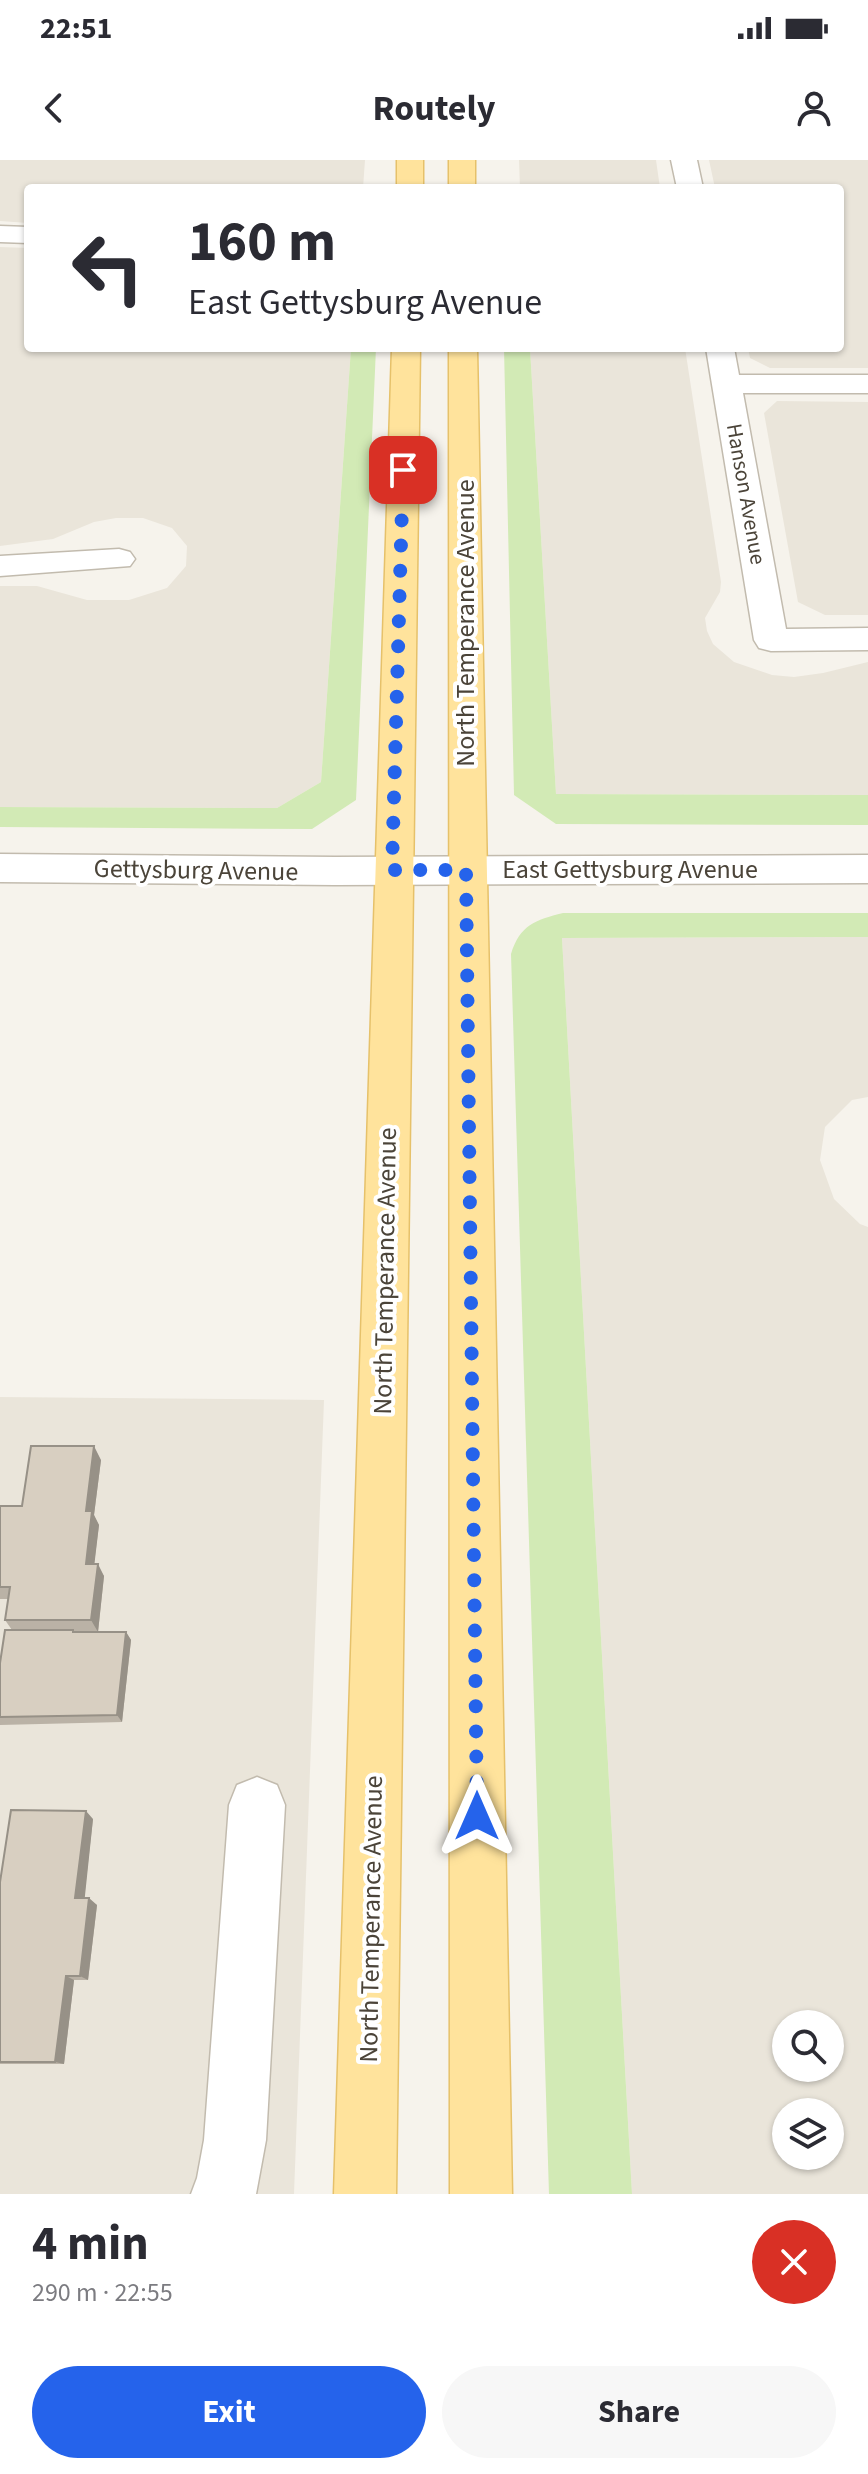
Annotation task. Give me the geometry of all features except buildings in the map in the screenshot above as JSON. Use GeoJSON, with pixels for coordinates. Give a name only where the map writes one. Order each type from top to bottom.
{"type":"FeatureCollection","features":[{"type":"Feature","properties":{"kind":"main road"},"geometry":{"type":"LineString","coordinates":[[410,160],[410,184]]}},
{"type":"Feature","properties":{"kind":"main road"},"geometry":{"type":"LineString","coordinates":[[462,160],[462,184]]}},
{"type":"Feature","properties":{"kind":"main road","name":"North Temperance Avenue"},"geometry":{"type":"LineString","coordinates":[[365,2194],[406,352]]}},
{"type":"Feature","properties":{"kind":"main road","name":"North Temperance Avenue"},"geometry":{"type":"LineString","coordinates":[[463,352],[481,2194]]}},
{"type":"Feature","properties":{"kind":"street"},"geometry":{"type":"LineString","coordinates":[[684,160],[689,184]]}},
{"type":"Feature","properties":{"kind":"street"},"geometry":{"type":"LineString","coordinates":[[0,234],[24,235]]}},
{"type":"Feature","properties":{"kind":"street","name":"Hanson Avenue"},"geometry":{"type":"LineString","coordinates":[[721,352],[771,640],[868,639]]}},
{"type":"Feature","properties":{"kind":"street"},"geometry":{"type":"LineString","coordinates":[[727,384],[868,384]]}},
{"type":"Feature","properties":{"kind":"street"},"geometry":{"type":"LineString","coordinates":[[0,566],[119,559]]}},
{"type":"Feature","properties":{"kind":"street","name":"Gettysburg Avenue"},"geometry":{"type":"LineString","coordinates":[[0,868],[392,870]]}},
{"type":"Feature","properties":{"kind":"street","name":"East Gettysburg Avenue"},"geometry":{"type":"LineString","coordinates":[[392,870],[868,869]]}},
{"type":"Feature","properties":{"kind":"street"},"geometry":{"type":"LineString","coordinates":[[222,2194],[227,2187],[235,2140],[257,1805]]}},
{"type":"Feature","properties":{"kind":"shaded area"},"geometry":{"type":"Polygon","coordinates":[[[0,160],[365,160],[363,184],[24,184],[24,223],[0,221],[0,160]]]}},
{"type":"Feature","properties":{"kind":"shaded area"},"geometry":{"type":"Polygon","coordinates":[[[519,160],[656,160],[659,184],[520,184],[519,160]]]}},
{"type":"Feature","properties":{"kind":"shaded area"},"geometry":{"type":"Polygon","coordinates":[[[709,160],[868,160],[868,368],[770,368],[750,358],[749,352],[844,352],[844,184],[714,184],[709,160]]]}},
{"type":"Feature","properties":{"kind":"shaded area"},"geometry":{"type":"Polygon","coordinates":[[[0,247],[24,248],[24,352],[351,352],[321,782],[277,808],[0,807],[0,586],[37,586],[87,600],[129,600],[167,588],[186,566],[187,546],[172,528],[143,518],[116,518],[94,522],[53,539],[0,546],[0,247]]]}},
{"type":"Feature","properties":{"kind":"shaded area"},"geometry":{"type":"Polygon","coordinates":[[[530,352],[686,352],[721,582],[720,592],[705,618],[707,631],[713,644],[734,662],[772,675],[794,677],[868,662],[868,795],[556,794],[530,352]]]}},
{"type":"Feature","properties":{"kind":"shaded area"},"geometry":{"type":"Polygon","coordinates":[[[777,401],[868,402],[868,615],[825,615],[798,602],[764,413],[777,401]]]}},
{"type":"Feature","properties":{"kind":"shaded area"},"geometry":{"type":"Polygon","coordinates":[[[868,937],[868,1097],[852,1100],[825,1127],[820,1160],[834,1199],[860,1224],[868,1227],[868,2194],[632,2194],[562,938],[868,937]]]}},
{"type":"Feature","properties":{"kind":"shaded area"},"geometry":{"type":"Polygon","coordinates":[[[0,1397],[324,1400],[294,2194],[0,2194],[0,1397]]]}},
{"type":"Feature","properties":{"kind":"green space"},"geometry":{"type":"Polygon","coordinates":[[[351,352],[376,352],[356,800],[312,829],[0,827],[0,807],[277,808],[321,782],[351,352]]]}},
{"type":"Feature","properties":{"kind":"green space"},"geometry":{"type":"Polygon","coordinates":[[[504,352],[530,352],[556,794],[868,795],[868,825],[556,824],[514,795],[504,352]]]}},
{"type":"Feature","properties":{"kind":"green space"},"geometry":{"type":"Polygon","coordinates":[[[563,913],[868,913],[868,937],[562,938],[632,2194],[549,2194],[511,954],[519,936],[530,925],[563,913]]]}},
{"type":"Feature","properties":{"kind":"route"},"geometry":{"type":"LineString","coordinates":[[403,470],[392,870],[466,870],[477,1816]]}}]}
